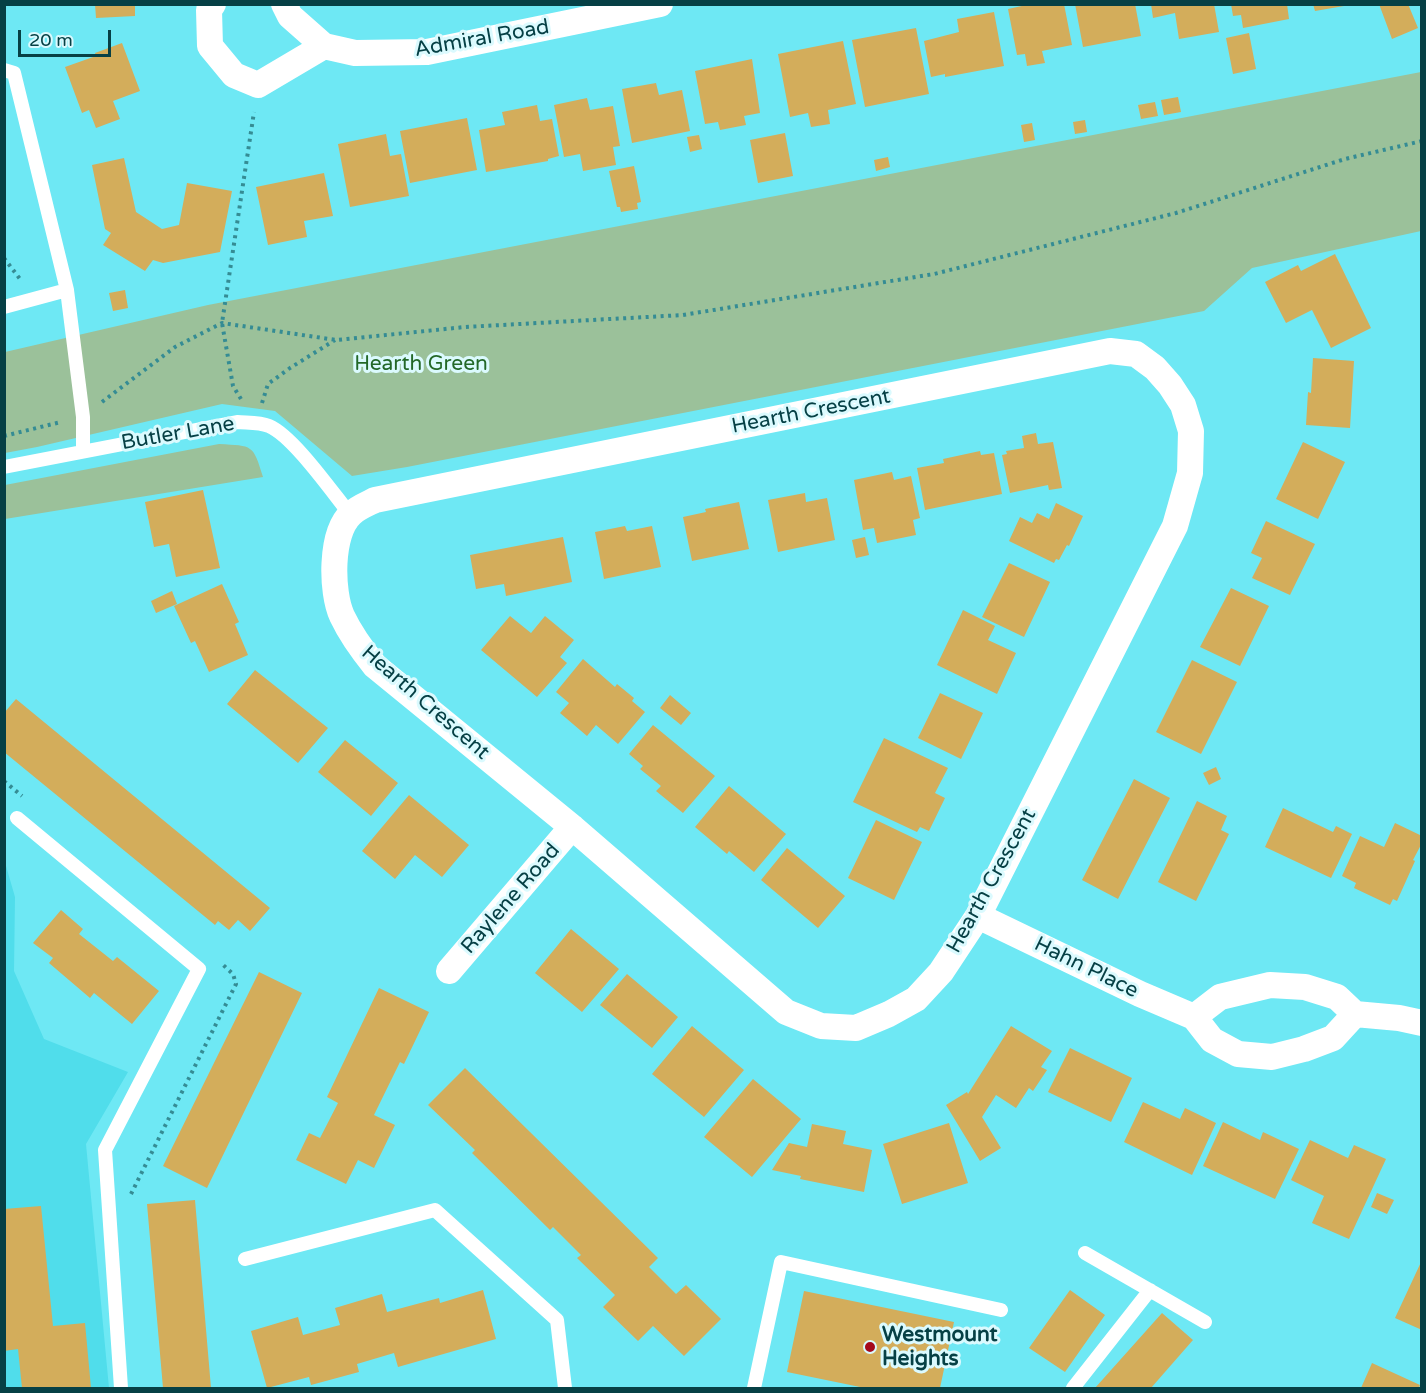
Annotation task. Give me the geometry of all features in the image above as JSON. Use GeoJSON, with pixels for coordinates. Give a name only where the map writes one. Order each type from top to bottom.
{"type":"FeatureCollection","features":[{"type":"Feature","properties":{"kind":"street"},"geometry":{"type":"LineString","coordinates":[[213,4],[209,10],[210,46],[234,75],[258,85],[324,46]]}},
{"type":"Feature","properties":{"kind":"street","name":"Admiral Road"},"geometry":{"type":"LineString","coordinates":[[284,4],[290,16],[324,46],[356,53],[427,52],[660,4]]}},
{"type":"Feature","properties":{"kind":"street","name":"Hearth Crescent"},"geometry":{"type":"LineString","coordinates":[[1110,351],[1136,354],[1155,368],[1170,385],[1183,405],[1191,431],[1190,473],[1175,526],[978,916],[941,972],[916,999],[856,1028],[821,1026],[786,1012],[572,827],[375,666],[357,644],[340,614],[335,585],[334,556],[340,527],[350,514],[375,500],[386,497],[1110,351]]}},
{"type":"Feature","properties":{"kind":"street","name":"Raylene Road"},"geometry":{"type":"LineString","coordinates":[[449,971],[572,827]]}},
{"type":"Feature","properties":{"kind":"street","name":"Hahn Place"},"geometry":{"type":"LineString","coordinates":[[978,916],[1140,994],[1194,1017],[1212,1040],[1238,1054],[1272,1057],[1304,1049],[1333,1038],[1355,1014]]}},
{"type":"Feature","properties":{"kind":"street"},"geometry":{"type":"LineString","coordinates":[[1194,1017],[1220,997],[1244,989],[1270,985],[1305,987],[1337,997],[1355,1014],[1399,1018],[1422,1023]]}},
{"type":"Feature","properties":{"kind":"lane"},"geometry":{"type":"LineString","coordinates":[[4,70],[14,73],[67,290],[83,417],[83,450]]}},
{"type":"Feature","properties":{"kind":"lane"},"geometry":{"type":"LineString","coordinates":[[4,307],[67,290]]}},
{"type":"Feature","properties":{"kind":"lane","name":"Butler Lane"},"geometry":{"type":"LineString","coordinates":[[4,467],[237,422],[255,423],[270,426],[290,441],[350,514]]}},
{"type":"Feature","properties":{"kind":"lane"},"geometry":{"type":"LineString","coordinates":[[17,818],[199,969],[105,1150],[121,1389]]}},
{"type":"Feature","properties":{"kind":"lane"},"geometry":{"type":"LineString","coordinates":[[245,1259],[435,1209],[557,1320],[565,1389]]}},
{"type":"Feature","properties":{"kind":"lane"},"geometry":{"type":"LineString","coordinates":[[1085,1253],[1205,1322]]}},
{"type":"Feature","properties":{"kind":"lane"},"geometry":{"type":"LineString","coordinates":[[754,1389],[781,1262],[1001,1310]]}},
{"type":"Feature","properties":{"kind":"lane"},"geometry":{"type":"LineString","coordinates":[[1073,1389],[1150,1290]]}},
{"type":"Feature","properties":{"kind":"path"},"geometry":{"type":"LineString","coordinates":[[255,423],[233,386],[222,323],[258,85]]}},
{"type":"Feature","properties":{"kind":"path"},"geometry":{"type":"LineString","coordinates":[[4,436],[83,417],[175,347],[222,323],[336,340],[465,327],[683,315],[934,274],[1176,213],[1345,159],[1422,141]]}},
{"type":"Feature","properties":{"kind":"path"},"geometry":{"type":"LineString","coordinates":[[255,423],[268,384],[336,340]]}},
{"type":"Feature","properties":{"kind":"shaded area"},"geometry":{"type":"Polygon","coordinates":[[[4,859],[15,897],[14,971],[44,1039],[128,1072],[86,1144],[109,1388],[5,1388],[4,859]]]}},
{"type":"Feature","properties":{"kind":"green space","name":"Hearth Green"},"geometry":{"type":"Polygon","coordinates":[[[1421,72],[1421,231],[1252,268],[1204,311],[352,476],[275,411],[222,404],[5,453],[5,352],[208,305],[1421,72]]]}},
{"type":"Feature","properties":{"kind":"green space"},"geometry":{"type":"Polygon","coordinates":[[[219,444],[239,445],[250,449],[257,458],[263,477],[5,519],[5,485],[219,444]]]}},
{"type":"Feature","properties":{"kind":"building"},"geometry":{"type":"Polygon","coordinates":[[[95,4],[135,4],[135,16],[96,18],[95,4]]]}},
{"type":"Feature","properties":{"kind":"building"},"geometry":{"type":"Polygon","coordinates":[[[1031,4],[1064,4],[1072,45],[1042,51],[1045,63],[1027,66],[1025,54],[1017,55],[1008,9],[1031,4]]]}},
{"type":"Feature","properties":{"kind":"building"},"geometry":{"type":"Polygon","coordinates":[[[1075,4],[1135,4],[1141,36],[1083,47],[1075,4]]]}},
{"type":"Feature","properties":{"kind":"building"},"geometry":{"type":"Polygon","coordinates":[[[1151,4],[1214,4],[1219,32],[1179,39],[1175,13],[1153,18],[1151,4]]]}},
{"type":"Feature","properties":{"kind":"building"},"geometry":{"type":"Polygon","coordinates":[[[1231,4],[1287,4],[1289,19],[1243,28],[1241,15],[1233,16],[1231,4]]]}},
{"type":"Feature","properties":{"kind":"building"},"geometry":{"type":"Polygon","coordinates":[[[1313,4],[1344,4],[1344,6],[1315,11],[1313,4]]]}},
{"type":"Feature","properties":{"kind":"building"},"geometry":{"type":"Polygon","coordinates":[[[1379,4],[1408,4],[1418,28],[1392,39],[1379,4]]]}},
{"type":"Feature","properties":{"kind":"building"},"geometry":{"type":"Polygon","coordinates":[[[994,12],[1004,66],[945,77],[945,74],[931,77],[924,41],[959,32],[957,19],[994,12]]]}},
{"type":"Feature","properties":{"kind":"building"},"geometry":{"type":"Polygon","coordinates":[[[916,28],[929,94],[865,107],[852,40],[916,28]]]}},
{"type":"Feature","properties":{"kind":"building"},"geometry":{"type":"Polygon","coordinates":[[[1249,33],[1256,69],[1233,74],[1226,38],[1249,33]]]}},
{"type":"Feature","properties":{"kind":"building"},"geometry":{"type":"Polygon","coordinates":[[[843,41],[856,104],[828,110],[830,124],[811,127],[808,113],[790,117],[778,54],[843,41]]]}},
{"type":"Feature","properties":{"kind":"building"},"geometry":{"type":"Polygon","coordinates":[[[122,43],[140,91],[113,101],[120,119],[96,128],[89,110],[82,113],[65,67],[96,56],[95,53],[122,43]]]}},
{"type":"Feature","properties":{"kind":"building"},"geometry":{"type":"Polygon","coordinates":[[[752,59],[760,113],[744,116],[746,125],[720,130],[718,122],[705,124],[695,71],[752,59]]]}},
{"type":"Feature","properties":{"kind":"building"},"geometry":{"type":"Polygon","coordinates":[[[656,83],[659,95],[682,90],[690,131],[632,143],[622,89],[656,83]]]}},
{"type":"Feature","properties":{"kind":"building"},"geometry":{"type":"Polygon","coordinates":[[[1178,97],[1181,112],[1164,115],[1161,100],[1178,97]]]}},
{"type":"Feature","properties":{"kind":"building"},"geometry":{"type":"Polygon","coordinates":[[[587,98],[590,110],[613,106],[620,146],[613,147],[616,165],[583,171],[580,154],[564,157],[554,105],[587,98]]]}},
{"type":"Feature","properties":{"kind":"building"},"geometry":{"type":"Polygon","coordinates":[[[1155,102],[1158,116],[1141,119],[1138,105],[1155,102]]]}},
{"type":"Feature","properties":{"kind":"building"},"geometry":{"type":"Polygon","coordinates":[[[537,105],[540,121],[552,119],[559,156],[548,159],[548,161],[486,172],[479,130],[505,125],[502,112],[537,105]]]}},
{"type":"Feature","properties":{"kind":"building"},"geometry":{"type":"Polygon","coordinates":[[[467,118],[477,170],[410,183],[400,131],[467,118]]]}},
{"type":"Feature","properties":{"kind":"building"},"geometry":{"type":"Polygon","coordinates":[[[1085,120],[1087,132],[1075,134],[1073,122],[1085,120]]]}},
{"type":"Feature","properties":{"kind":"building"},"geometry":{"type":"Polygon","coordinates":[[[1032,123],[1035,140],[1024,142],[1021,125],[1032,123]]]}},
{"type":"Feature","properties":{"kind":"building"},"geometry":{"type":"Polygon","coordinates":[[[785,133],[793,176],[758,183],[750,140],[785,133]]]}},
{"type":"Feature","properties":{"kind":"building"},"geometry":{"type":"Polygon","coordinates":[[[386,134],[390,156],[401,154],[409,196],[350,207],[338,144],[386,134]]]}},
{"type":"Feature","properties":{"kind":"building"},"geometry":{"type":"Polygon","coordinates":[[[699,135],[702,149],[690,152],[687,137],[699,135]]]}},
{"type":"Feature","properties":{"kind":"building"},"geometry":{"type":"Polygon","coordinates":[[[888,157],[890,167],[876,171],[874,160],[888,157]]]}},
{"type":"Feature","properties":{"kind":"building"},"geometry":{"type":"Polygon","coordinates":[[[124,158],[136,212],[162,229],[179,225],[187,183],[232,191],[220,252],[163,263],[153,260],[145,271],[103,245],[111,233],[105,229],[92,165],[124,158]]]}},
{"type":"Feature","properties":{"kind":"building"},"geometry":{"type":"Polygon","coordinates":[[[634,166],[641,202],[637,203],[638,209],[621,212],[620,207],[617,207],[609,171],[634,166]]]}},
{"type":"Feature","properties":{"kind":"building"},"geometry":{"type":"Polygon","coordinates":[[[324,173],[333,216],[304,221],[307,237],[268,245],[256,187],[324,173]]]}},
{"type":"Feature","properties":{"kind":"building"},"geometry":{"type":"Polygon","coordinates":[[[1335,254],[1371,328],[1331,348],[1312,310],[1286,323],[1265,282],[1298,265],[1301,271],[1335,254]]]}},
{"type":"Feature","properties":{"kind":"building"},"geometry":{"type":"Polygon","coordinates":[[[125,290],[128,308],[113,311],[109,293],[125,290]]]}},
{"type":"Feature","properties":{"kind":"building"},"geometry":{"type":"Polygon","coordinates":[[[1313,358],[1354,361],[1350,428],[1306,425],[1313,358]]]}},
{"type":"Feature","properties":{"kind":"building"},"geometry":{"type":"Polygon","coordinates":[[[1036,433],[1038,444],[1053,442],[1062,488],[1049,490],[1048,485],[1010,493],[1002,455],[1007,454],[1006,451],[1024,448],[1022,436],[1036,433]]]}},
{"type":"Feature","properties":{"kind":"building"},"geometry":{"type":"Polygon","coordinates":[[[1303,442],[1345,462],[1318,519],[1276,499],[1303,442]]]}},
{"type":"Feature","properties":{"kind":"building"},"geometry":{"type":"Polygon","coordinates":[[[980,451],[981,455],[994,453],[1002,494],[925,510],[917,468],[944,463],[943,459],[980,451]]]}},
{"type":"Feature","properties":{"kind":"building"},"geometry":{"type":"Polygon","coordinates":[[[892,472],[894,480],[911,476],[920,518],[913,520],[916,535],[877,543],[874,528],[863,530],[854,480],[892,472]]]}},
{"type":"Feature","properties":{"kind":"building"},"geometry":{"type":"Polygon","coordinates":[[[203,490],[220,568],[176,577],[169,544],[154,547],[145,502],[203,490]]]}},
{"type":"Feature","properties":{"kind":"building"},"geometry":{"type":"Polygon","coordinates":[[[805,493],[806,502],[827,498],[835,540],[778,552],[768,500],[805,493]]]}},
{"type":"Feature","properties":{"kind":"building"},"geometry":{"type":"Polygon","coordinates":[[[739,502],[749,549],[692,561],[683,517],[706,512],[705,509],[739,502]]]}},
{"type":"Feature","properties":{"kind":"building"},"geometry":{"type":"Polygon","coordinates":[[[1056,503],[1083,516],[1069,546],[1067,545],[1059,560],[1056,559],[1054,563],[1009,541],[1020,517],[1032,523],[1037,513],[1049,519],[1056,503]]]}},
{"type":"Feature","properties":{"kind":"building"},"geometry":{"type":"Polygon","coordinates":[[[1266,521],[1315,544],[1290,595],[1252,578],[1262,558],[1251,553],[1266,521]]]}},
{"type":"Feature","properties":{"kind":"building"},"geometry":{"type":"Polygon","coordinates":[[[625,526],[627,531],[652,526],[661,567],[604,579],[595,532],[625,526]]]}},
{"type":"Feature","properties":{"kind":"building"},"geometry":{"type":"Polygon","coordinates":[[[563,537],[572,582],[506,596],[504,584],[476,589],[470,555],[563,537]]]}},
{"type":"Feature","properties":{"kind":"building"},"geometry":{"type":"Polygon","coordinates":[[[865,537],[869,555],[856,558],[852,540],[865,537]]]}},
{"type":"Feature","properties":{"kind":"building"},"geometry":{"type":"Polygon","coordinates":[[[1009,563],[1050,582],[1024,637],[982,617],[1009,563]]]}},
{"type":"Feature","properties":{"kind":"building"},"geometry":{"type":"Polygon","coordinates":[[[222,584],[239,622],[235,624],[248,655],[209,672],[195,641],[191,643],[174,606],[222,584]]]}},
{"type":"Feature","properties":{"kind":"building"},"geometry":{"type":"Polygon","coordinates":[[[1231,588],[1269,606],[1240,666],[1200,647],[1231,588]]]}},
{"type":"Feature","properties":{"kind":"building"},"geometry":{"type":"Polygon","coordinates":[[[172,591],[177,604],[156,613],[151,601],[172,591]]]}},
{"type":"Feature","properties":{"kind":"building"},"geometry":{"type":"Polygon","coordinates":[[[963,610],[995,626],[988,640],[1016,653],[997,694],[937,665],[963,610]]]}},
{"type":"Feature","properties":{"kind":"building"},"geometry":{"type":"Polygon","coordinates":[[[510,616],[531,633],[545,616],[574,640],[560,657],[567,663],[537,697],[481,650],[510,616]]]}},
{"type":"Feature","properties":{"kind":"building"},"geometry":{"type":"Polygon","coordinates":[[[583,659],[615,687],[617,684],[634,698],[632,701],[645,712],[618,744],[596,725],[587,736],[560,713],[569,703],[556,692],[583,659]]]}},
{"type":"Feature","properties":{"kind":"building"},"geometry":{"type":"Polygon","coordinates":[[[1192,660],[1237,682],[1201,754],[1156,732],[1192,660]]]}},
{"type":"Feature","properties":{"kind":"building"},"geometry":{"type":"Polygon","coordinates":[[[255,670],[328,728],[298,763],[227,704],[255,670]]]}},
{"type":"Feature","properties":{"kind":"building"},"geometry":{"type":"Polygon","coordinates":[[[940,693],[983,713],[961,759],[918,738],[940,693]]]}},
{"type":"Feature","properties":{"kind":"building"},"geometry":{"type":"Polygon","coordinates":[[[670,695],[691,713],[681,725],[660,708],[670,695]]]}},
{"type":"Feature","properties":{"kind":"building"},"geometry":{"type":"Polygon","coordinates":[[[16,699],[270,908],[250,931],[238,920],[229,930],[218,921],[215,925],[4,752],[4,713],[16,699]]]}},
{"type":"Feature","properties":{"kind":"building"},"geometry":{"type":"Polygon","coordinates":[[[653,725],[715,776],[683,813],[656,791],[661,786],[640,769],[643,766],[629,754],[653,725]]]}},
{"type":"Feature","properties":{"kind":"building"},"geometry":{"type":"Polygon","coordinates":[[[884,738],[948,768],[935,793],[945,798],[929,831],[920,827],[917,832],[853,802],[884,738]]]}},
{"type":"Feature","properties":{"kind":"building"},"geometry":{"type":"Polygon","coordinates":[[[345,740],[398,783],[371,816],[318,772],[345,740]]]}},
{"type":"Feature","properties":{"kind":"building"},"geometry":{"type":"Polygon","coordinates":[[[1216,767],[1221,779],[1209,785],[1203,773],[1216,767]]]}},
{"type":"Feature","properties":{"kind":"building"},"geometry":{"type":"Polygon","coordinates":[[[1134,779],[1170,798],[1118,899],[1082,880],[1134,779]]]}},
{"type":"Feature","properties":{"kind":"building"},"geometry":{"type":"Polygon","coordinates":[[[729,786],[786,834],[754,872],[729,851],[727,854],[695,827],[729,786]]]}},
{"type":"Feature","properties":{"kind":"building"},"geometry":{"type":"Polygon","coordinates":[[[409,795],[469,845],[442,877],[415,855],[395,879],[362,851],[409,795]]]}},
{"type":"Feature","properties":{"kind":"building"},"geometry":{"type":"Polygon","coordinates":[[[1197,801],[1227,816],[1221,830],[1229,834],[1196,901],[1158,882],[1197,801]]]}},
{"type":"Feature","properties":{"kind":"building"},"geometry":{"type":"Polygon","coordinates":[[[1283,808],[1333,832],[1336,826],[1352,834],[1331,878],[1265,847],[1283,808]]]}},
{"type":"Feature","properties":{"kind":"building"},"geometry":{"type":"Polygon","coordinates":[[[876,820],[922,842],[894,900],[848,878],[876,820]]]}},
{"type":"Feature","properties":{"kind":"building"},"geometry":{"type":"Polygon","coordinates":[[[1395,823],[1422,836],[1422,843],[1397,901],[1393,899],[1390,905],[1354,888],[1356,883],[1342,876],[1360,836],[1384,847],[1395,823]]]}},
{"type":"Feature","properties":{"kind":"building"},"geometry":{"type":"Polygon","coordinates":[[[787,848],[845,896],[818,928],[761,880],[787,848]]]}},
{"type":"Feature","properties":{"kind":"building"},"geometry":{"type":"Polygon","coordinates":[[[61,910],[83,929],[79,934],[113,961],[117,957],[159,991],[132,1024],[94,993],[90,998],[49,963],[53,958],[33,943],[61,910]]]}},
{"type":"Feature","properties":{"kind":"building"},"geometry":{"type":"Polygon","coordinates":[[[571,929],[619,969],[582,1012],[535,973],[571,929]]]}},
{"type":"Feature","properties":{"kind":"building"},"geometry":{"type":"Polygon","coordinates":[[[259,972],[302,993],[207,1188],[163,1166],[259,972]]]}},
{"type":"Feature","properties":{"kind":"building"},"geometry":{"type":"Polygon","coordinates":[[[627,974],[678,1017],[652,1048],[600,1005],[627,974]]]}},
{"type":"Feature","properties":{"kind":"building"},"geometry":{"type":"Polygon","coordinates":[[[379,988],[429,1012],[404,1064],[400,1062],[374,1115],[395,1125],[374,1168],[358,1160],[346,1184],[296,1160],[309,1133],[320,1138],[338,1103],[327,1097],[379,988]]]}},
{"type":"Feature","properties":{"kind":"building"},"geometry":{"type":"Polygon","coordinates":[[[692,1026],[744,1070],[704,1117],[652,1074],[692,1026]]]}},
{"type":"Feature","properties":{"kind":"building"},"geometry":{"type":"Polygon","coordinates":[[[1011,1026],[1052,1051],[1041,1067],[1047,1070],[1033,1091],[1029,1088],[1016,1108],[996,1095],[982,1117],[1001,1148],[980,1161],[946,1105],[967,1092],[968,1094],[1011,1026]]]}},
{"type":"Feature","properties":{"kind":"building"},"geometry":{"type":"Polygon","coordinates":[[[1070,1048],[1132,1078],[1111,1122],[1048,1092],[1070,1048]]]}},
{"type":"Feature","properties":{"kind":"building"},"geometry":{"type":"Polygon","coordinates":[[[465,1068],[658,1258],[649,1267],[676,1294],[686,1285],[721,1319],[684,1356],[653,1326],[638,1341],[603,1307],[615,1295],[577,1258],[581,1255],[553,1227],[550,1230],[472,1153],[475,1150],[428,1105],[465,1068]]]}},
{"type":"Feature","properties":{"kind":"building"},"geometry":{"type":"Polygon","coordinates":[[[753,1079],[801,1119],[752,1177],[704,1137],[753,1079]]]}},
{"type":"Feature","properties":{"kind":"building"},"geometry":{"type":"Polygon","coordinates":[[[1143,1102],[1180,1119],[1185,1108],[1216,1123],[1192,1175],[1124,1142],[1143,1102]]]}},
{"type":"Feature","properties":{"kind":"building"},"geometry":{"type":"Polygon","coordinates":[[[1223,1122],[1260,1140],[1263,1132],[1299,1149],[1275,1199],[1203,1166],[1223,1122]]]}},
{"type":"Feature","properties":{"kind":"building"},"geometry":{"type":"Polygon","coordinates":[[[949,1123],[968,1183],[902,1204],[883,1144],[949,1123]]]}},
{"type":"Feature","properties":{"kind":"building"},"geometry":{"type":"Polygon","coordinates":[[[812,1124],[846,1131],[843,1144],[872,1150],[864,1192],[800,1179],[801,1176],[772,1170],[789,1143],[807,1147],[812,1124]]]}},
{"type":"Feature","properties":{"kind":"building"},"geometry":{"type":"Polygon","coordinates":[[[1310,1140],[1348,1158],[1354,1145],[1386,1159],[1349,1239],[1312,1223],[1324,1196],[1291,1180],[1310,1140]]]}},
{"type":"Feature","properties":{"kind":"building"},"geometry":{"type":"Polygon","coordinates":[[[1377,1193],[1394,1200],[1387,1214],[1371,1207],[1377,1193]]]}},
{"type":"Feature","properties":{"kind":"building"},"geometry":{"type":"Polygon","coordinates":[[[195,1200],[211,1388],[163,1388],[147,1204],[195,1200]]]}},
{"type":"Feature","properties":{"kind":"building"},"geometry":{"type":"Polygon","coordinates":[[[41,1206],[53,1326],[85,1323],[91,1388],[22,1388],[18,1349],[4,1351],[4,1209],[41,1206]]]}},
{"type":"Feature","properties":{"kind":"building"},"geometry":{"type":"Polygon","coordinates":[[[1422,1260],[1422,1330],[1395,1318],[1422,1260]]]}},
{"type":"Feature","properties":{"kind":"building"},"geometry":{"type":"Polygon","coordinates":[[[483,1290],[496,1339],[398,1367],[394,1353],[357,1364],[359,1372],[311,1385],[309,1377],[267,1388],[251,1331],[298,1317],[303,1335],[340,1325],[335,1308],[382,1294],[387,1312],[439,1298],[440,1303],[483,1290]]]}},
{"type":"Feature","properties":{"kind":"building"},"geometry":{"type":"Polygon","coordinates":[[[1070,1290],[1105,1315],[1065,1372],[1029,1348],[1070,1290]]]}},
{"type":"Feature","properties":{"kind":"building","name":"Westmount Heights"},"geometry":{"type":"Polygon","coordinates":[[[804,1291],[954,1322],[940,1388],[865,1388],[787,1372],[804,1291]]]}},
{"type":"Feature","properties":{"kind":"building"},"geometry":{"type":"Polygon","coordinates":[[[1162,1313],[1193,1340],[1151,1388],[1095,1388],[1162,1313]]]}},
{"type":"Feature","properties":{"kind":"building"},"geometry":{"type":"Polygon","coordinates":[[[1372,1363],[1420,1385],[1419,1388],[1361,1388],[1372,1363]]]}},
{"type":"Feature","properties":{"kind":"place","name":"Westmount Heights"},"geometry":{"type":"Point","coordinates":[870,1347]}}]}
